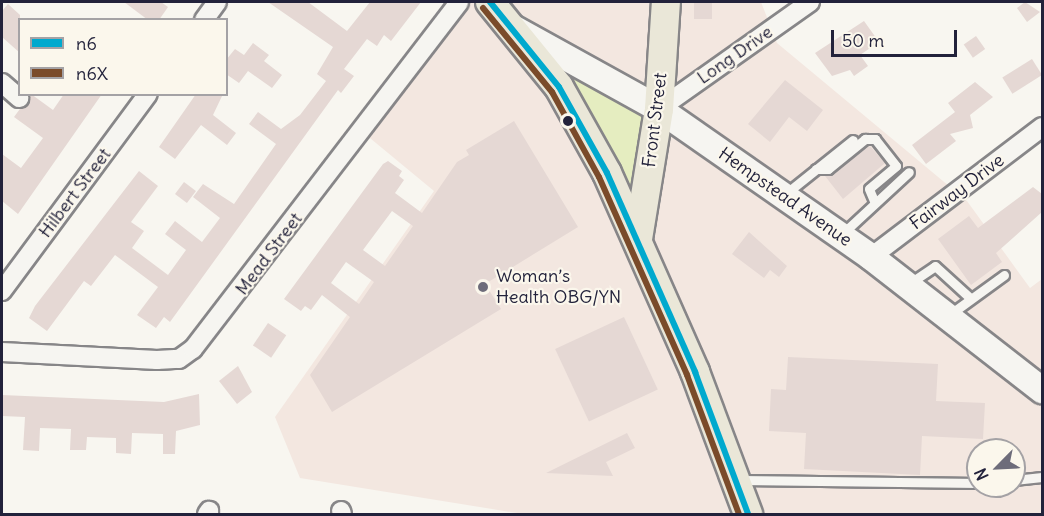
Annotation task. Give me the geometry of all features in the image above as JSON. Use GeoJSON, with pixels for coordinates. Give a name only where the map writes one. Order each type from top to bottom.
{"type":"FeatureCollection","features":[{"type":"Feature","properties":{"kind":"main road"},"geometry":{"type":"LineString","coordinates":[[490,2],[513,28],[584,128],[638,238],[748,514]]}},
{"type":"Feature","properties":{"kind":"main road","name":"Front Street"},"geometry":{"type":"LineString","coordinates":[[638,238],[659,109],[666,2]]}},
{"type":"Feature","properties":{"kind":"main road","name":"Hempstead Avenue"},"geometry":{"type":"LineString","coordinates":[[513,28],[659,109],[871,257],[1042,390]]}},
{"type":"Feature","properties":{"kind":"street"},"geometry":{"type":"LineString","coordinates":[[205,18],[217,2]]}},
{"type":"Feature","properties":{"kind":"street","name":"Mead Street"},"geometry":{"type":"LineString","coordinates":[[2,352],[157,360],[178,359],[193,349],[459,2]]}},
{"type":"Feature","properties":{"kind":"street","name":"Long Drive"},"geometry":{"type":"LineString","coordinates":[[659,109],[810,2]]}},
{"type":"Feature","properties":{"kind":"street"},"geometry":{"type":"LineString","coordinates":[[2,83],[19,98]]}},
{"type":"Feature","properties":{"kind":"street","name":"Hilbert Street"},"geometry":{"type":"LineString","coordinates":[[2,291],[147,96]]}},
{"type":"Feature","properties":{"kind":"street","name":"Fairway Drive"},"geometry":{"type":"LineString","coordinates":[[871,257],[1042,127]]}},
{"type":"Feature","properties":{"kind":"lane"},"geometry":{"type":"LineString","coordinates":[[816,169],[828,169],[865,139],[875,139],[896,166],[869,189],[874,201]]}},
{"type":"Feature","properties":{"kind":"lane"},"geometry":{"type":"LineString","coordinates":[[783,195],[853,140]]}},
{"type":"Feature","properties":{"kind":"lane"},"geometry":{"type":"LineString","coordinates":[[840,235],[874,201],[909,172]]}},
{"type":"Feature","properties":{"kind":"lane"},"geometry":{"type":"LineString","coordinates":[[907,285],[935,266],[970,298]]}},
{"type":"Feature","properties":{"kind":"lane"},"geometry":{"type":"LineString","coordinates":[[947,316],[1004,275]]}},
{"type":"Feature","properties":{"kind":"lane"},"geometry":{"type":"LineString","coordinates":[[1026,479],[1042,477]]}},
{"type":"Feature","properties":{"kind":"lane"},"geometry":{"type":"LineString","coordinates":[[735,480],[966,483]]}},
{"type":"Feature","properties":{"kind":"shaded area"},"geometry":{"type":"Polygon","coordinates":[[[457,2],[761,2],[777,43],[967,201],[1030,288],[1042,279],[1042,514],[523,514],[300,478],[275,417],[434,191],[359,129],[457,2]]]}},
{"type":"Feature","properties":{"kind":"green space"},"geometry":{"type":"Polygon","coordinates":[[[549,58],[648,110],[633,202],[549,58]]]}},
{"type":"Feature","properties":{"kind":"building"},"geometry":{"type":"Polygon","coordinates":[[[124,2],[161,2],[168,7],[160,18],[145,18],[124,2]]]}},
{"type":"Feature","properties":{"kind":"building"},"geometry":{"type":"Polygon","coordinates":[[[268,2],[308,2],[347,31],[370,2],[421,2],[391,41],[384,35],[377,46],[367,39],[344,69],[354,76],[341,93],[338,90],[170,322],[164,317],[156,328],[137,315],[158,287],[115,255],[91,286],[84,281],[47,331],[29,318],[35,306],[139,171],[158,186],[131,222],[144,231],[132,248],[168,275],[186,250],[165,234],[175,221],[202,242],[220,218],[193,197],[203,184],[234,204],[276,144],[249,124],[258,112],[281,129],[300,115],[326,81],[317,74],[333,47],[268,2]]]}},
{"type":"Feature","properties":{"kind":"building"},"geometry":{"type":"Polygon","coordinates":[[[694,2],[712,2],[712,19],[694,19],[694,2]]]}},
{"type":"Feature","properties":{"kind":"building"},"geometry":{"type":"Polygon","coordinates":[[[1025,2],[1040,12],[1027,22],[1017,8],[1025,2]]]}},
{"type":"Feature","properties":{"kind":"building"},"geometry":{"type":"Polygon","coordinates":[[[8,4],[20,15],[18,18],[18,51],[2,37],[2,11],[8,4]]]}},
{"type":"Feature","properties":{"kind":"building"},"geometry":{"type":"Polygon","coordinates":[[[864,21],[879,42],[860,55],[868,66],[854,76],[850,70],[832,76],[815,53],[864,21]]]}},
{"type":"Feature","properties":{"kind":"building"},"geometry":{"type":"Polygon","coordinates":[[[976,36],[985,49],[973,58],[964,45],[976,36]]]}},
{"type":"Feature","properties":{"kind":"building"},"geometry":{"type":"Polygon","coordinates":[[[253,43],[269,55],[264,61],[282,75],[272,88],[248,71],[239,83],[228,75],[228,58],[235,49],[244,55],[253,43]]]}},
{"type":"Feature","properties":{"kind":"building"},"geometry":{"type":"Polygon","coordinates":[[[1032,59],[1042,75],[1012,94],[1002,78],[1032,59]]]}},
{"type":"Feature","properties":{"kind":"building"},"geometry":{"type":"Polygon","coordinates":[[[785,80],[823,110],[807,131],[789,117],[770,142],[748,124],[785,80]]]}},
{"type":"Feature","properties":{"kind":"building"},"geometry":{"type":"Polygon","coordinates":[[[975,82],[993,97],[970,115],[973,128],[950,134],[956,141],[926,164],[912,145],[955,112],[948,103],[975,82]]]}},
{"type":"Feature","properties":{"kind":"building"},"geometry":{"type":"Polygon","coordinates":[[[30,96],[34,96],[53,110],[63,96],[101,96],[18,214],[2,201],[2,154],[21,168],[43,138],[14,117],[30,96]]]}},
{"type":"Feature","properties":{"kind":"building"},"geometry":{"type":"Polygon","coordinates":[[[195,96],[222,96],[213,115],[236,133],[227,145],[201,125],[175,159],[159,147],[195,96]]]}},
{"type":"Feature","properties":{"kind":"building"},"geometry":{"type":"Polygon","coordinates":[[[514,121],[578,227],[485,284],[501,309],[332,412],[310,375],[350,317],[322,295],[311,310],[305,306],[301,311],[284,299],[383,164],[388,161],[402,171],[399,176],[404,180],[395,193],[422,213],[457,162],[469,155],[466,150],[514,121]],[[392,211],[363,250],[385,266],[413,226],[392,211]],[[346,262],[331,283],[359,304],[374,282],[346,262]]]}},
{"type":"Feature","properties":{"kind":"building"},"geometry":{"type":"Polygon","coordinates":[[[870,146],[885,163],[843,199],[825,176],[870,146]]]}},
{"type":"Feature","properties":{"kind":"building"},"geometry":{"type":"Polygon","coordinates":[[[184,182],[196,191],[187,203],[175,194],[184,182]]]}},
{"type":"Feature","properties":{"kind":"building"},"geometry":{"type":"Polygon","coordinates":[[[1033,187],[1042,194],[1042,212],[996,253],[1002,262],[971,285],[938,239],[969,216],[978,228],[1033,187]]]}},
{"type":"Feature","properties":{"kind":"building"},"geometry":{"type":"Polygon","coordinates":[[[749,232],[787,266],[779,277],[770,270],[764,278],[732,254],[749,232]]]}},
{"type":"Feature","properties":{"kind":"building"},"geometry":{"type":"Polygon","coordinates":[[[624,317],[658,390],[589,422],[555,349],[624,317]]]}},
{"type":"Feature","properties":{"kind":"building"},"geometry":{"type":"Polygon","coordinates":[[[268,323],[286,335],[271,358],[253,345],[268,323]]]}},
{"type":"Feature","properties":{"kind":"building"},"geometry":{"type":"Polygon","coordinates":[[[788,357],[938,364],[936,401],[985,403],[983,438],[922,436],[920,475],[804,469],[806,433],[769,431],[771,389],[786,390],[788,357]]]}},
{"type":"Feature","properties":{"kind":"building"},"geometry":{"type":"Polygon","coordinates":[[[238,366],[252,392],[237,404],[219,381],[238,366]]]}},
{"type":"Feature","properties":{"kind":"building"},"geometry":{"type":"Polygon","coordinates":[[[199,394],[200,425],[176,431],[175,454],[163,454],[163,434],[132,433],[131,454],[116,453],[116,438],[87,437],[86,450],[70,450],[71,429],[40,428],[39,451],[23,450],[25,417],[2,416],[2,395],[164,402],[199,394]]]}},
{"type":"Feature","properties":{"kind":"building"},"geometry":{"type":"Polygon","coordinates":[[[627,433],[635,448],[606,462],[613,476],[546,473],[627,433]]]}},
{"type":"Feature","properties":{"kind":"transit line","name":"n6"},"geometry":{"type":"LineString","coordinates":[[490,2],[559,87],[607,173],[695,372],[748,514]]}},
{"type":"Feature","properties":{"kind":"transit line","name":"n6X"},"geometry":{"type":"LineString","coordinates":[[483,8],[552,92],[599,177],[687,375],[739,514]]}},
{"type":"Feature","properties":{"kind":"place","name":"Woman’s Health OBG/YN"},"geometry":{"type":"Point","coordinates":[483,287]}}]}
